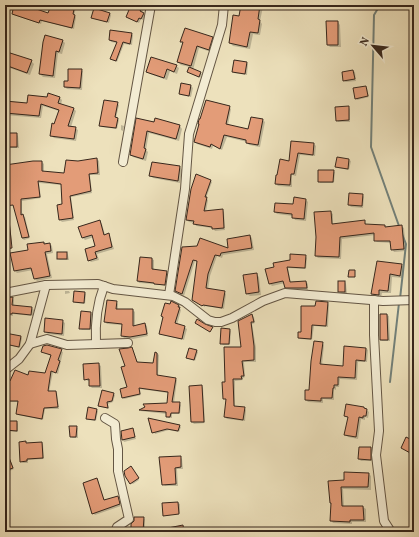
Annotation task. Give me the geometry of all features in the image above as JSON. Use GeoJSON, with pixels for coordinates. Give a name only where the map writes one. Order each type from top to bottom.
{"type":"FeatureCollection","features":[{"type":"Feature","properties":{"kind":"street"},"geometry":{"type":"LineString","coordinates":[[123,162],[151,5]]}},
{"type":"Feature","properties":{"kind":"street"},"geometry":{"type":"LineString","coordinates":[[169,295],[185,189],[189,134],[222,25],[224,5]]}},
{"type":"Feature","properties":{"kind":"street"},"geometry":{"type":"LineString","coordinates":[[5,293],[46,285],[93,284],[113,289],[169,295],[185,302],[208,320],[215,322],[221,322],[232,318],[263,301],[285,293],[374,300],[414,300]]}},
{"type":"Feature","properties":{"kind":"street"},"geometry":{"type":"LineString","coordinates":[[5,370],[18,359],[30,344],[46,285]]}},
{"type":"Feature","properties":{"kind":"street"},"geometry":{"type":"LineString","coordinates":[[96,343],[95,326],[104,286]]}},
{"type":"Feature","properties":{"kind":"street"},"geometry":{"type":"LineString","coordinates":[[374,300],[374,335],[379,425],[376,455],[384,521],[390,532]]}},
{"type":"Feature","properties":{"kind":"street"},"geometry":{"type":"LineString","coordinates":[[30,344],[47,339],[67,345],[128,343]]}},
{"type":"Feature","properties":{"kind":"street"},"geometry":{"type":"LineString","coordinates":[[105,418],[115,424],[118,449],[118,471],[129,519],[117,527],[115,532]]}},
{"type":"Feature","properties":{"kind":"building"},"geometry":{"type":"Polygon","coordinates":[[[14,5],[25,5],[48,13],[50,8],[54,9],[55,5],[75,5],[73,14],[75,15],[72,28],[40,20],[39,23],[12,14],[14,5]]]}},
{"type":"Feature","properties":{"kind":"building"},"geometry":{"type":"Polygon","coordinates":[[[131,5],[143,5],[140,11],[144,13],[141,19],[139,18],[137,22],[126,17],[131,5]]]}},
{"type":"Feature","properties":{"kind":"building"},"geometry":{"type":"Polygon","coordinates":[[[241,5],[260,5],[258,33],[250,32],[247,47],[229,43],[233,15],[239,16],[241,5]]]}},
{"type":"Feature","properties":{"kind":"building"},"geometry":{"type":"Polygon","coordinates":[[[94,8],[110,13],[107,22],[91,18],[94,8]]]}},
{"type":"Feature","properties":{"kind":"building"},"geometry":{"type":"Polygon","coordinates":[[[326,21],[338,21],[338,45],[327,45],[326,21]]]}},
{"type":"Feature","properties":{"kind":"building"},"geometry":{"type":"Polygon","coordinates":[[[185,28],[213,37],[209,50],[197,46],[191,66],[177,62],[183,42],[180,42],[185,28]]]}},
{"type":"Feature","properties":{"kind":"building"},"geometry":{"type":"Polygon","coordinates":[[[110,30],[132,33],[130,44],[123,42],[116,61],[110,59],[117,42],[109,40],[110,30]]]}},
{"type":"Feature","properties":{"kind":"building"},"geometry":{"type":"Polygon","coordinates":[[[45,35],[63,40],[59,52],[56,51],[53,76],[39,74],[45,35]]]}},
{"type":"Feature","properties":{"kind":"building"},"geometry":{"type":"Polygon","coordinates":[[[7,52],[32,60],[27,73],[5,65],[7,52]]]}},
{"type":"Feature","properties":{"kind":"building"},"geometry":{"type":"Polygon","coordinates":[[[151,57],[177,65],[174,72],[167,69],[164,78],[146,72],[151,57]]]}},
{"type":"Feature","properties":{"kind":"building"},"geometry":{"type":"Polygon","coordinates":[[[234,60],[247,62],[245,74],[232,72],[234,60]]]}},
{"type":"Feature","properties":{"kind":"building"},"geometry":{"type":"Polygon","coordinates":[[[189,67],[201,72],[199,77],[187,72],[189,67]]]}},
{"type":"Feature","properties":{"kind":"building"},"geometry":{"type":"Polygon","coordinates":[[[68,69],[82,69],[80,88],[64,87],[64,81],[68,81],[68,69]]]}},
{"type":"Feature","properties":{"kind":"building"},"geometry":{"type":"Polygon","coordinates":[[[353,70],[355,79],[343,81],[342,72],[353,70]]]}},
{"type":"Feature","properties":{"kind":"building"},"geometry":{"type":"Polygon","coordinates":[[[181,83],[191,85],[189,96],[179,94],[181,83]]]}},
{"type":"Feature","properties":{"kind":"building"},"geometry":{"type":"Polygon","coordinates":[[[366,86],[368,96],[355,99],[353,88],[366,86]]]}},
{"type":"Feature","properties":{"kind":"building"},"geometry":{"type":"Polygon","coordinates":[[[48,93],[60,97],[58,103],[74,108],[68,126],[76,127],[74,139],[50,136],[52,123],[54,124],[59,110],[41,104],[39,116],[5,113],[5,101],[27,103],[28,95],[47,97],[48,93]]]}},
{"type":"Feature","properties":{"kind":"building"},"geometry":{"type":"Polygon","coordinates":[[[104,100],[118,102],[115,117],[118,118],[116,128],[99,126],[104,100]]]}},
{"type":"Feature","properties":{"kind":"building"},"geometry":{"type":"Polygon","coordinates":[[[206,100],[230,106],[226,124],[248,129],[251,117],[263,119],[258,145],[246,143],[246,140],[224,135],[220,149],[211,144],[210,147],[194,142],[199,119],[206,100]]]}},
{"type":"Feature","properties":{"kind":"building"},"geometry":{"type":"Polygon","coordinates":[[[349,106],[349,120],[336,121],[335,107],[349,106]]]}},
{"type":"Feature","properties":{"kind":"building"},"geometry":{"type":"Polygon","coordinates":[[[136,118],[154,122],[155,118],[180,125],[176,139],[147,131],[144,148],[146,149],[143,159],[130,155],[136,118]]]}},
{"type":"Feature","properties":{"kind":"building"},"geometry":{"type":"Polygon","coordinates":[[[6,133],[17,133],[17,147],[7,147],[6,133]]]}},
{"type":"Feature","properties":{"kind":"building"},"geometry":{"type":"Polygon","coordinates":[[[291,141],[314,143],[313,155],[298,153],[294,174],[291,174],[290,185],[275,184],[280,159],[289,161],[291,141]]]}},
{"type":"Feature","properties":{"kind":"building"},"geometry":{"type":"Polygon","coordinates":[[[337,157],[349,159],[348,169],[335,167],[337,157]]]}},
{"type":"Feature","properties":{"kind":"building"},"geometry":{"type":"Polygon","coordinates":[[[97,158],[98,173],[89,174],[91,191],[70,196],[73,218],[59,220],[57,205],[62,204],[61,184],[38,181],[40,197],[21,199],[21,215],[23,214],[29,237],[22,238],[13,205],[5,206],[5,180],[7,180],[5,165],[42,161],[42,171],[64,173],[66,160],[78,161],[97,158]]]}},
{"type":"Feature","properties":{"kind":"building"},"geometry":{"type":"Polygon","coordinates":[[[152,162],[180,166],[178,181],[149,176],[152,162]]]}},
{"type":"Feature","properties":{"kind":"building"},"geometry":{"type":"Polygon","coordinates":[[[318,170],[334,170],[333,182],[318,182],[318,170]]]}},
{"type":"Feature","properties":{"kind":"building"},"geometry":{"type":"Polygon","coordinates":[[[196,174],[211,180],[205,197],[207,197],[204,211],[223,209],[224,228],[212,229],[212,227],[193,224],[194,221],[186,220],[191,189],[196,174]]]}},
{"type":"Feature","properties":{"kind":"building"},"geometry":{"type":"Polygon","coordinates":[[[349,193],[363,194],[362,206],[348,205],[349,193]]]}},
{"type":"Feature","properties":{"kind":"building"},"geometry":{"type":"Polygon","coordinates":[[[294,197],[306,199],[304,219],[292,218],[292,214],[274,212],[275,203],[293,204],[294,197]]]}},
{"type":"Feature","properties":{"kind":"building"},"geometry":{"type":"Polygon","coordinates":[[[331,211],[332,224],[365,220],[365,224],[385,225],[385,227],[402,225],[404,249],[391,250],[390,241],[374,241],[374,233],[340,237],[339,257],[315,256],[316,237],[314,212],[331,211]]]}},
{"type":"Feature","properties":{"kind":"building"},"geometry":{"type":"Polygon","coordinates":[[[9,220],[12,248],[5,249],[5,221],[9,220]]]}},
{"type":"Feature","properties":{"kind":"building"},"geometry":{"type":"Polygon","coordinates":[[[100,220],[104,235],[109,233],[112,247],[95,252],[97,258],[88,261],[85,249],[95,246],[92,235],[82,238],[78,227],[100,220]]]}},
{"type":"Feature","properties":{"kind":"building"},"geometry":{"type":"Polygon","coordinates":[[[250,235],[252,248],[221,253],[220,256],[215,255],[208,274],[206,288],[225,291],[222,308],[202,306],[192,300],[197,261],[193,260],[182,294],[175,291],[182,247],[197,246],[200,238],[228,248],[227,239],[250,235]]]}},
{"type":"Feature","properties":{"kind":"building"},"geometry":{"type":"Polygon","coordinates":[[[44,242],[44,244],[50,243],[51,251],[45,252],[50,276],[34,279],[31,268],[14,271],[10,253],[28,250],[27,244],[44,242]]]}},
{"type":"Feature","properties":{"kind":"building"},"geometry":{"type":"Polygon","coordinates":[[[57,252],[67,252],[67,259],[57,259],[57,252]]]}},
{"type":"Feature","properties":{"kind":"building"},"geometry":{"type":"Polygon","coordinates":[[[290,254],[306,255],[305,268],[287,267],[290,282],[306,281],[307,288],[285,288],[283,281],[269,284],[265,269],[274,267],[273,263],[290,260],[290,254]]]}},
{"type":"Feature","properties":{"kind":"building"},"geometry":{"type":"Polygon","coordinates":[[[140,257],[152,258],[152,269],[167,271],[165,285],[137,281],[140,257]]]}},
{"type":"Feature","properties":{"kind":"building"},"geometry":{"type":"Polygon","coordinates":[[[377,261],[402,264],[400,276],[390,274],[388,291],[379,290],[379,295],[371,294],[377,261]]]}},
{"type":"Feature","properties":{"kind":"building"},"geometry":{"type":"Polygon","coordinates":[[[349,270],[355,270],[355,277],[348,277],[349,270]]]}},
{"type":"Feature","properties":{"kind":"building"},"geometry":{"type":"Polygon","coordinates":[[[257,273],[259,292],[246,294],[243,275],[257,273]]]}},
{"type":"Feature","properties":{"kind":"building"},"geometry":{"type":"Polygon","coordinates":[[[338,281],[345,281],[345,292],[338,292],[338,281]]]}},
{"type":"Feature","properties":{"kind":"building"},"geometry":{"type":"Polygon","coordinates":[[[74,291],[85,292],[84,303],[73,302],[74,291]]]}},
{"type":"Feature","properties":{"kind":"building"},"geometry":{"type":"Polygon","coordinates":[[[13,297],[12,305],[32,307],[31,315],[12,313],[5,314],[5,298],[13,297]]]}},
{"type":"Feature","properties":{"kind":"building"},"geometry":{"type":"Polygon","coordinates":[[[107,300],[117,301],[116,309],[133,309],[133,326],[145,323],[147,334],[130,337],[121,336],[122,324],[104,322],[107,300]]]}},
{"type":"Feature","properties":{"kind":"building"},"geometry":{"type":"Polygon","coordinates":[[[171,301],[180,307],[175,323],[185,326],[182,339],[159,334],[163,317],[161,316],[165,303],[170,304],[171,301]]]}},
{"type":"Feature","properties":{"kind":"building"},"geometry":{"type":"Polygon","coordinates":[[[316,301],[328,302],[326,326],[312,325],[311,339],[298,338],[298,332],[301,332],[301,306],[315,306],[316,301]]]}},
{"type":"Feature","properties":{"kind":"building"},"geometry":{"type":"Polygon","coordinates":[[[81,311],[91,312],[90,329],[79,329],[81,311]]]}},
{"type":"Feature","properties":{"kind":"building"},"geometry":{"type":"Polygon","coordinates":[[[252,314],[254,322],[251,322],[254,360],[242,361],[244,376],[241,376],[242,379],[233,379],[234,406],[245,407],[243,420],[224,417],[226,399],[223,399],[222,382],[225,382],[224,347],[241,347],[238,321],[252,314]]]}},
{"type":"Feature","properties":{"kind":"building"},"geometry":{"type":"Polygon","coordinates":[[[380,314],[387,314],[388,340],[380,340],[380,314]]]}},
{"type":"Feature","properties":{"kind":"building"},"geometry":{"type":"Polygon","coordinates":[[[45,318],[63,320],[62,334],[44,332],[45,318]]]}},
{"type":"Feature","properties":{"kind":"building"},"geometry":{"type":"Polygon","coordinates":[[[197,319],[213,327],[210,332],[195,323],[197,319]]]}},
{"type":"Feature","properties":{"kind":"building"},"geometry":{"type":"Polygon","coordinates":[[[221,328],[230,329],[229,344],[220,344],[221,328]]]}},
{"type":"Feature","properties":{"kind":"building"},"geometry":{"type":"Polygon","coordinates":[[[5,333],[21,336],[19,347],[5,344],[5,333]]]}},
{"type":"Feature","properties":{"kind":"building"},"geometry":{"type":"Polygon","coordinates":[[[314,341],[323,342],[320,364],[343,366],[344,346],[366,348],[365,361],[356,360],[355,378],[338,377],[338,385],[334,385],[332,398],[321,398],[321,401],[305,400],[305,390],[309,390],[314,341]]]}},
{"type":"Feature","properties":{"kind":"building"},"geometry":{"type":"Polygon","coordinates":[[[47,345],[62,349],[58,360],[60,361],[56,373],[51,371],[48,391],[56,391],[58,407],[44,408],[42,419],[16,414],[18,401],[6,401],[5,390],[9,380],[10,381],[15,370],[28,375],[29,371],[45,373],[51,355],[41,352],[43,346],[47,345]]]}},
{"type":"Feature","properties":{"kind":"building"},"geometry":{"type":"Polygon","coordinates":[[[132,347],[137,362],[153,363],[155,352],[157,353],[157,375],[176,378],[172,402],[180,402],[179,413],[171,413],[170,417],[166,417],[166,412],[139,410],[145,407],[143,404],[167,403],[168,392],[139,388],[140,394],[122,398],[120,389],[127,387],[121,367],[125,366],[119,349],[132,347]]]}},
{"type":"Feature","properties":{"kind":"building"},"geometry":{"type":"Polygon","coordinates":[[[189,348],[197,350],[194,360],[186,358],[189,348]]]}},
{"type":"Feature","properties":{"kind":"building"},"geometry":{"type":"Polygon","coordinates":[[[99,363],[100,386],[89,386],[89,379],[84,380],[83,364],[99,363]]]}},
{"type":"Feature","properties":{"kind":"building"},"geometry":{"type":"Polygon","coordinates":[[[202,385],[204,422],[191,422],[189,386],[202,385]]]}},
{"type":"Feature","properties":{"kind":"building"},"geometry":{"type":"Polygon","coordinates":[[[102,390],[114,393],[112,401],[107,402],[108,408],[98,406],[102,390]]]}},
{"type":"Feature","properties":{"kind":"building"},"geometry":{"type":"Polygon","coordinates":[[[346,404],[364,407],[367,409],[366,416],[363,416],[363,418],[359,417],[356,437],[344,435],[348,417],[344,416],[346,404]]]}},
{"type":"Feature","properties":{"kind":"building"},"geometry":{"type":"Polygon","coordinates":[[[88,407],[97,409],[95,420],[86,419],[88,407]]]}},
{"type":"Feature","properties":{"kind":"building"},"geometry":{"type":"Polygon","coordinates":[[[148,418],[180,425],[178,431],[167,429],[152,433],[148,418]]]}},
{"type":"Feature","properties":{"kind":"building"},"geometry":{"type":"Polygon","coordinates":[[[5,421],[17,421],[17,431],[5,430],[5,421]]]}},
{"type":"Feature","properties":{"kind":"building"},"geometry":{"type":"Polygon","coordinates":[[[69,426],[77,426],[76,437],[70,437],[69,426]]]}},
{"type":"Feature","properties":{"kind":"building"},"geometry":{"type":"Polygon","coordinates":[[[133,428],[135,437],[122,440],[121,431],[133,428]]]}},
{"type":"Feature","properties":{"kind":"building"},"geometry":{"type":"Polygon","coordinates":[[[406,437],[414,441],[414,455],[401,448],[406,437]]]}},
{"type":"Feature","properties":{"kind":"building"},"geometry":{"type":"Polygon","coordinates":[[[26,441],[26,443],[42,442],[43,458],[27,459],[27,461],[20,462],[19,442],[26,441]]]}},
{"type":"Feature","properties":{"kind":"building"},"geometry":{"type":"Polygon","coordinates":[[[5,447],[13,468],[5,471],[5,447]]]}},
{"type":"Feature","properties":{"kind":"building"},"geometry":{"type":"Polygon","coordinates":[[[359,447],[371,447],[371,460],[358,459],[359,447]]]}},
{"type":"Feature","properties":{"kind":"building"},"geometry":{"type":"Polygon","coordinates":[[[181,456],[181,467],[175,468],[176,484],[162,485],[159,457],[181,456]]]}},
{"type":"Feature","properties":{"kind":"building"},"geometry":{"type":"Polygon","coordinates":[[[131,466],[139,478],[130,484],[124,471],[131,466]]]}},
{"type":"Feature","properties":{"kind":"building"},"geometry":{"type":"Polygon","coordinates":[[[344,472],[369,473],[368,487],[341,487],[342,506],[363,506],[364,520],[350,520],[350,522],[330,521],[331,503],[328,481],[344,480],[344,472]]]}},
{"type":"Feature","properties":{"kind":"building"},"geometry":{"type":"Polygon","coordinates":[[[97,478],[104,500],[118,496],[120,504],[92,514],[83,483],[97,478]]]}},
{"type":"Feature","properties":{"kind":"building"},"geometry":{"type":"Polygon","coordinates":[[[178,502],[179,514],[163,516],[162,503],[178,502]]]}},
{"type":"Feature","properties":{"kind":"building"},"geometry":{"type":"Polygon","coordinates":[[[134,517],[144,517],[143,532],[131,532],[131,524],[134,521],[134,517]]]}},
{"type":"Feature","properties":{"kind":"building"},"geometry":{"type":"Polygon","coordinates":[[[183,525],[184,532],[163,532],[163,529],[183,525]]]}},
{"type":"Feature","properties":{"kind":"waterway"},"geometry":{"type":"LineString","coordinates":[[380,5],[374,15],[371,147],[399,226]]}},
{"type":"Feature","properties":{"kind":"waterway"},"geometry":{"type":"LineString","coordinates":[[400,299],[406,244],[402,234]]}},
{"type":"Feature","properties":{"kind":"waterway"},"geometry":{"type":"LineString","coordinates":[[390,382],[399,303]]}}]}
